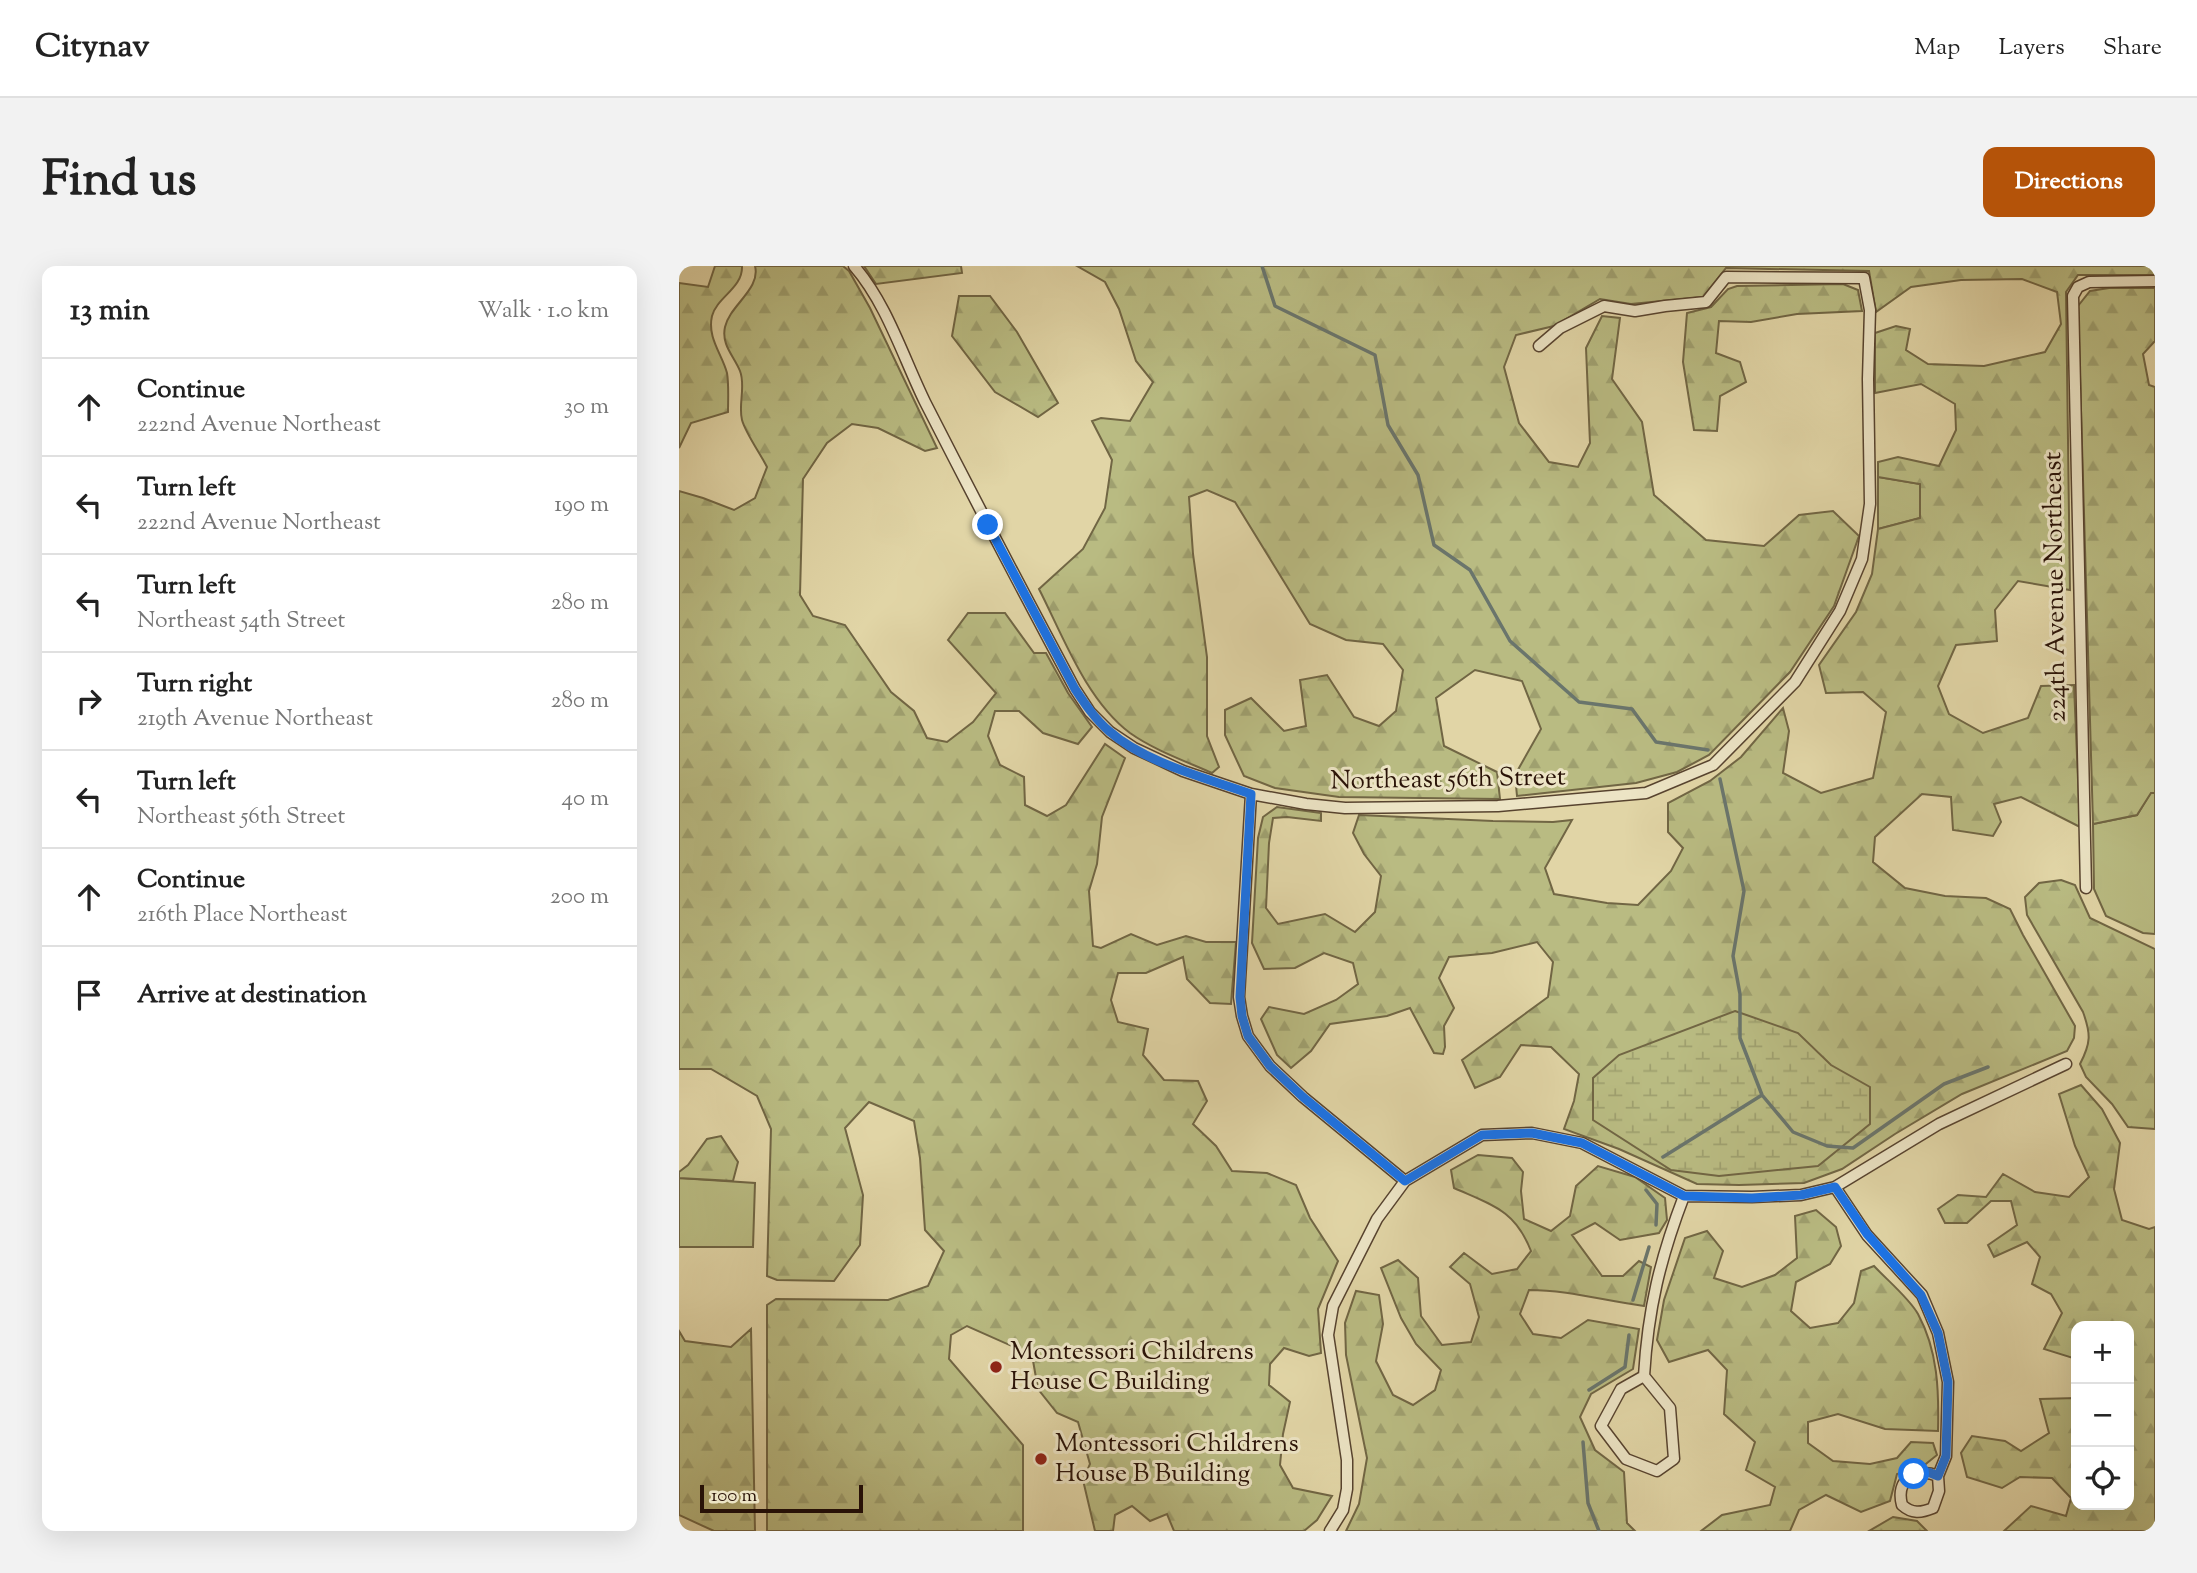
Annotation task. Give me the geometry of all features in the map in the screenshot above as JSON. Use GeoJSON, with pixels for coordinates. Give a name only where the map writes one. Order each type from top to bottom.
{"type":"FeatureCollection","features":[{"type":"Feature","properties":{"kind":"street","name":"Northeast 56th Street"},"geometry":{"type":"LineString","coordinates":[[854,266],[879,304],[981,512],[1090,712],[1110,732],[1134,748],[1183,771],[1251,794],[1306,804],[1345,808],[1498,806],[1646,793],[1713,765],[1795,682],[1840,611],[1862,559],[1870,504],[1870,310],[1864,278],[1725,277],[1706,302],[1635,311],[1604,306],[1560,328],[1539,345]]}},
{"type":"Feature","properties":{"kind":"street","name":"224th Avenue Northeast"},"geometry":{"type":"LineString","coordinates":[[2085,888],[2073,296],[2078,287],[2089,282],[2155,281]]}},
{"type":"Feature","properties":{"kind":"street"},"geometry":{"type":"LineString","coordinates":[[1251,794],[1240,997],[1248,1036],[1270,1066],[1303,1097],[1405,1181]]}},
{"type":"Feature","properties":{"kind":"street"},"geometry":{"type":"LineString","coordinates":[[1330,1531],[1343,1510],[1347,1489],[1347,1460],[1328,1335],[1329,1319],[1338,1295],[1377,1219],[1405,1181],[1482,1135],[1532,1133],[1582,1143],[1684,1196],[1752,1198],[1801,1195],[1835,1187],[1938,1124],[2066,1064]]}},
{"type":"Feature","properties":{"kind":"street"},"geometry":{"type":"LineString","coordinates":[[1835,1187],[1867,1234],[1921,1295],[1938,1333],[1948,1382],[1946,1456],[1938,1476]]}},
{"type":"Feature","properties":{"kind":"street"},"geometry":{"type":"LineString","coordinates":[[1644,1376],[1622,1389],[1601,1426],[1626,1459],[1657,1471],[1674,1458],[1670,1408],[1644,1376],[1650,1312],[1665,1246],[1684,1196]]}},
{"type":"Feature","properties":{"kind":"green space"},"geometry":{"type":"Polygon","coordinates":[[[715,266],[742,266],[738,280],[715,309],[711,324],[713,339],[727,373],[728,412],[691,423],[679,448],[679,283],[708,287],[715,266]]]}},
{"type":"Feature","properties":{"kind":"green space"},"geometry":{"type":"Polygon","coordinates":[[[755,266],[843,266],[849,271],[870,308],[937,448],[925,451],[878,428],[852,424],[827,443],[803,479],[800,595],[813,616],[845,625],[891,692],[914,711],[927,738],[947,742],[973,722],[996,693],[948,640],[968,613],[1005,613],[1034,653],[1046,653],[1068,693],[1092,727],[1078,744],[1043,733],[1019,711],[995,711],[988,736],[1000,765],[1024,777],[1025,805],[1047,816],[1066,805],[1105,744],[1125,758],[1102,817],[1097,864],[1089,891],[1093,946],[1101,948],[1131,934],[1157,945],[1186,936],[1206,942],[1236,942],[1231,1004],[1210,1003],[1187,979],[1183,957],[1146,973],[1118,973],[1111,1000],[1118,1022],[1148,1029],[1143,1055],[1164,1080],[1198,1081],[1207,1101],[1193,1124],[1216,1146],[1232,1171],[1267,1173],[1296,1185],[1310,1218],[1338,1261],[1318,1309],[1321,1353],[1309,1356],[1284,1348],[1270,1364],[1269,1385],[1290,1402],[1280,1465],[1293,1488],[1332,1496],[1317,1520],[1304,1531],[1174,1531],[1167,1514],[1150,1521],[1132,1506],[1115,1515],[1113,1531],[1095,1531],[1083,1480],[1090,1464],[1078,1422],[1057,1413],[1038,1389],[1032,1355],[967,1326],[951,1335],[949,1359],[1023,1445],[1023,1531],[767,1531],[767,1305],[776,1299],[888,1300],[928,1286],[944,1251],[925,1230],[920,1158],[914,1121],[869,1102],[845,1128],[863,1195],[860,1245],[834,1281],[777,1280],[767,1276],[771,1129],[757,1096],[711,1069],[679,1069],[679,491],[734,510],[755,498],[767,467],[742,420],[742,377],[726,345],[724,333],[728,319],[754,282],[755,266]]]}},
{"type":"Feature","properties":{"kind":"green space"},"geometry":{"type":"Polygon","coordinates":[[[864,266],[961,266],[962,273],[876,284],[864,266]]]}},
{"type":"Feature","properties":{"kind":"green space"},"geometry":{"type":"Polygon","coordinates":[[[1077,266],[2155,266],[2155,275],[2078,275],[2066,292],[2070,590],[2018,581],[1995,610],[1997,641],[1956,645],[1938,686],[1949,714],[1983,733],[2028,718],[2041,686],[2074,685],[2080,827],[2021,797],[1994,804],[2001,822],[1993,836],[1953,830],[1951,797],[1922,794],[1875,837],[1873,862],[1905,888],[1945,896],[1986,898],[2010,909],[2075,1026],[2074,1038],[2067,1051],[1962,1094],[1842,1169],[1804,1183],[1697,1184],[1619,1149],[1564,1129],[1574,1101],[1579,1074],[1551,1047],[1521,1045],[1500,1077],[1475,1088],[1462,1060],[1548,997],[1553,962],[1537,942],[1492,953],[1449,957],[1439,978],[1454,1008],[1444,1026],[1443,1054],[1434,1053],[1410,1008],[1387,1016],[1330,1024],[1311,1051],[1291,1068],[1277,1055],[1261,1019],[1269,1007],[1304,1014],[1336,1000],[1358,984],[1353,963],[1324,953],[1295,968],[1264,969],[1252,943],[1258,838],[1263,817],[1277,807],[1321,813],[1321,821],[1273,818],[1266,908],[1278,924],[1325,914],[1355,932],[1375,912],[1381,876],[1364,854],[1353,833],[1359,815],[1493,821],[1572,820],[1545,868],[1554,894],[1638,905],[1671,871],[1683,848],[1668,832],[1668,803],[1710,781],[1741,757],[1783,708],[1789,731],[1783,773],[1821,793],[1873,778],[1886,712],[1863,692],[1826,693],[1819,665],[1856,612],[1872,574],[1878,529],[1920,518],[1920,484],[1878,477],[1878,462],[1898,457],[1939,466],[1956,430],[1955,404],[1921,384],[1875,393],[1875,333],[1896,326],[1910,329],[1906,350],[1928,364],[1984,366],[2045,352],[2061,324],[2057,292],[2022,279],[1961,280],[1911,287],[1876,312],[1869,271],[1726,268],[1703,297],[1631,304],[1600,299],[1554,326],[1516,335],[1504,367],[1519,423],[1549,462],[1578,467],[1590,443],[1586,348],[1602,316],[1620,318],[1612,379],[1642,422],[1654,495],[1706,540],[1764,546],[1799,515],[1833,511],[1859,536],[1834,606],[1790,672],[1709,755],[1677,772],[1636,783],[1517,796],[1515,775],[1541,729],[1522,681],[1475,670],[1436,698],[1444,746],[1497,772],[1500,799],[1339,797],[1275,788],[1244,776],[1225,735],[1225,710],[1251,698],[1284,731],[1306,726],[1300,680],[1327,675],[1354,717],[1379,726],[1396,711],[1403,670],[1383,644],[1346,640],[1310,624],[1235,502],[1207,490],[1189,497],[1193,554],[1207,657],[1207,736],[1219,767],[1212,773],[1159,750],[1130,733],[1101,703],[1067,647],[1039,589],[1083,549],[1105,508],[1112,460],[1092,421],[1101,418],[1130,421],[1153,382],[1136,361],[1119,309],[1105,282],[1077,266]]]}},
{"type":"Feature","properties":{"kind":"green space"},"geometry":{"type":"Polygon","coordinates":[[[1843,284],[1858,290],[1862,311],[1797,314],[1751,322],[1719,321],[1716,353],[1740,362],[1746,382],[1720,396],[1717,431],[1694,430],[1683,362],[1687,313],[1711,307],[1728,289],[1737,286],[1843,284]]]}},
{"type":"Feature","properties":{"kind":"green space"},"geometry":{"type":"Polygon","coordinates":[[[2109,288],[2155,288],[2155,341],[2143,354],[2149,385],[2155,387],[2155,793],[2151,793],[2137,815],[2093,824],[2078,306],[2090,291],[2109,288]]]}},
{"type":"Feature","properties":{"kind":"green space"},"geometry":{"type":"Polygon","coordinates":[[[959,296],[990,296],[1017,332],[1058,403],[1038,417],[995,392],[952,336],[959,296]]]}},
{"type":"Feature","properties":{"kind":"green space"},"geometry":{"type":"Polygon","coordinates":[[[1878,477],[1920,484],[1920,518],[1878,529],[1878,477]]]}},
{"type":"Feature","properties":{"kind":"green space"},"geometry":{"type":"Polygon","coordinates":[[[2151,792],[2155,793],[2155,934],[2143,933],[2106,916],[2094,889],[2093,824],[2137,815],[2151,792]]]}},
{"type":"Feature","properties":{"kind":"green space"},"geometry":{"type":"Polygon","coordinates":[[[2061,880],[2075,885],[2090,918],[2155,949],[2155,1129],[2128,1127],[2112,1104],[2086,1077],[2080,1064],[2089,1038],[2086,1020],[2027,915],[2025,897],[2039,883],[2061,880]]]}},
{"type":"Feature","properties":{"kind":"green space"},"geometry":{"type":"Polygon","coordinates":[[[1735,1011],[1798,1033],[1831,1065],[1870,1087],[1870,1124],[1818,1166],[1719,1176],[1671,1170],[1593,1120],[1593,1078],[1619,1055],[1735,1011]]]}},
{"type":"Feature","properties":{"kind":"green space"},"geometry":{"type":"Polygon","coordinates":[[[2081,1085],[2102,1109],[2120,1143],[2114,1189],[2122,1220],[2149,1229],[2155,1227],[2155,1531],[2004,1531],[2031,1506],[2066,1516],[2071,1498],[2071,1510],[2134,1510],[2134,1321],[2071,1321],[2071,1357],[2044,1349],[2062,1313],[2051,1294],[2032,1284],[2040,1257],[2027,1242],[1994,1257],[1988,1245],[2017,1225],[2011,1201],[1991,1201],[1967,1223],[1945,1223],[1938,1209],[1958,1195],[1986,1197],[2003,1174],[2035,1192],[2069,1197],[2089,1177],[2075,1146],[2059,1094],[2081,1085]]]}},
{"type":"Feature","properties":{"kind":"green space"},"geometry":{"type":"Polygon","coordinates":[[[721,1136],[738,1162],[733,1181],[679,1178],[679,1172],[688,1165],[707,1139],[721,1136]]]}},
{"type":"Feature","properties":{"kind":"green space"},"geometry":{"type":"Polygon","coordinates":[[[1478,1155],[1512,1158],[1523,1172],[1521,1191],[1524,1219],[1551,1231],[1570,1216],[1576,1186],[1598,1166],[1635,1177],[1665,1198],[1667,1220],[1659,1233],[1620,1240],[1595,1223],[1572,1235],[1602,1276],[1623,1276],[1639,1261],[1651,1267],[1644,1306],[1529,1290],[1520,1314],[1533,1334],[1561,1338],[1588,1320],[1639,1329],[1633,1369],[1591,1394],[1580,1417],[1595,1450],[1624,1472],[1627,1523],[1635,1531],[1346,1531],[1359,1504],[1367,1458],[1346,1355],[1345,1323],[1356,1291],[1379,1295],[1383,1324],[1376,1361],[1393,1395],[1413,1405],[1435,1390],[1441,1370],[1416,1344],[1401,1318],[1381,1268],[1398,1260],[1418,1278],[1421,1316],[1442,1345],[1471,1342],[1479,1317],[1470,1284],[1450,1267],[1464,1253],[1492,1274],[1517,1269],[1531,1251],[1518,1226],[1501,1210],[1454,1188],[1451,1170],[1478,1155]]]}},
{"type":"Feature","properties":{"kind":"green space"},"geometry":{"type":"Polygon","coordinates":[[[679,1178],[755,1183],[753,1247],[679,1247],[679,1178]]]}},
{"type":"Feature","properties":{"kind":"green space"},"geometry":{"type":"Polygon","coordinates":[[[1816,1210],[1836,1227],[1841,1246],[1830,1264],[1796,1282],[1791,1311],[1810,1328],[1838,1323],[1854,1303],[1861,1271],[1874,1266],[1909,1302],[1925,1328],[1936,1371],[1938,1431],[1885,1429],[1838,1414],[1808,1422],[1808,1443],[1833,1461],[1870,1464],[1897,1458],[1911,1442],[1933,1443],[1937,1455],[1922,1467],[1897,1474],[1890,1501],[1861,1512],[1826,1495],[1799,1510],[1790,1531],[1701,1531],[1722,1515],[1770,1505],[1775,1487],[1746,1470],[1755,1442],[1724,1414],[1727,1370],[1708,1350],[1669,1362],[1657,1340],[1664,1300],[1685,1238],[1707,1231],[1723,1251],[1714,1278],[1742,1287],[1775,1275],[1797,1258],[1795,1216],[1816,1210]]]}},
{"type":"Feature","properties":{"kind":"green space"},"geometry":{"type":"Polygon","coordinates":[[[751,1329],[755,1531],[714,1531],[679,1515],[679,1331],[685,1341],[731,1347],[751,1329]]]}},
{"type":"Feature","properties":{"kind":"green space"},"geometry":{"type":"Polygon","coordinates":[[[2071,1398],[2071,1498],[2052,1478],[2020,1477],[2002,1488],[1967,1477],[1961,1453],[1972,1436],[2005,1441],[2021,1451],[2049,1433],[2040,1399],[2071,1398]]]}},
{"type":"Feature","properties":{"kind":"green space"},"geometry":{"type":"Polygon","coordinates":[[[1893,1517],[1917,1521],[1927,1531],[1869,1531],[1893,1517]]]}},
{"type":"Feature","properties":{"kind":"waterway"},"geometry":{"type":"LineString","coordinates":[[1262,266],[1275,306],[1375,355],[1388,425],[1418,475],[1434,545],[1470,570],[1510,641],[1579,702],[1632,709],[1656,742],[1708,750]]}},
{"type":"Feature","properties":{"kind":"waterway"},"geometry":{"type":"LineString","coordinates":[[1720,779],[1744,891],[1733,956],[1740,994],[1740,1038],[1762,1095],[1793,1132],[1827,1146],[1853,1148],[1944,1084],[1988,1067]]}},
{"type":"Feature","properties":{"kind":"waterway"},"geometry":{"type":"LineString","coordinates":[[1663,1157],[1762,1095]]}},
{"type":"Feature","properties":{"kind":"waterway"},"geometry":{"type":"LineString","coordinates":[[1646,1190],[1657,1204],[1656,1225]]}},
{"type":"Feature","properties":{"kind":"waterway"},"geometry":{"type":"LineString","coordinates":[[1633,1300],[1649,1247]]}},
{"type":"Feature","properties":{"kind":"waterway"},"geometry":{"type":"LineString","coordinates":[[1589,1390],[1625,1367],[1629,1335]]}},
{"type":"Feature","properties":{"kind":"waterway"},"geometry":{"type":"LineString","coordinates":[[1583,1442],[1588,1503],[1599,1531]]}},
{"type":"Feature","properties":{"kind":"place","name":"Montessori Childrens House C Building"},"geometry":{"type":"Point","coordinates":[996,1367]}},
{"type":"Feature","properties":{"kind":"place","name":"Montessori Childrens House B Building"},"geometry":{"type":"Point","coordinates":[1041,1459]}},
{"type":"Feature","properties":{"kind":"route"},"geometry":{"type":"LineString","coordinates":[[988,525],[1075,689],[1090,712],[1110,732],[1134,748],[1183,771],[1251,794],[1240,997],[1248,1036],[1270,1066],[1303,1097],[1405,1181],[1482,1135],[1532,1133],[1582,1143],[1684,1196],[1752,1198],[1801,1195],[1835,1187],[1867,1234],[1921,1295],[1938,1333],[1948,1382],[1946,1456],[1938,1476],[1928,1472],[1914,1474]]}}]}
